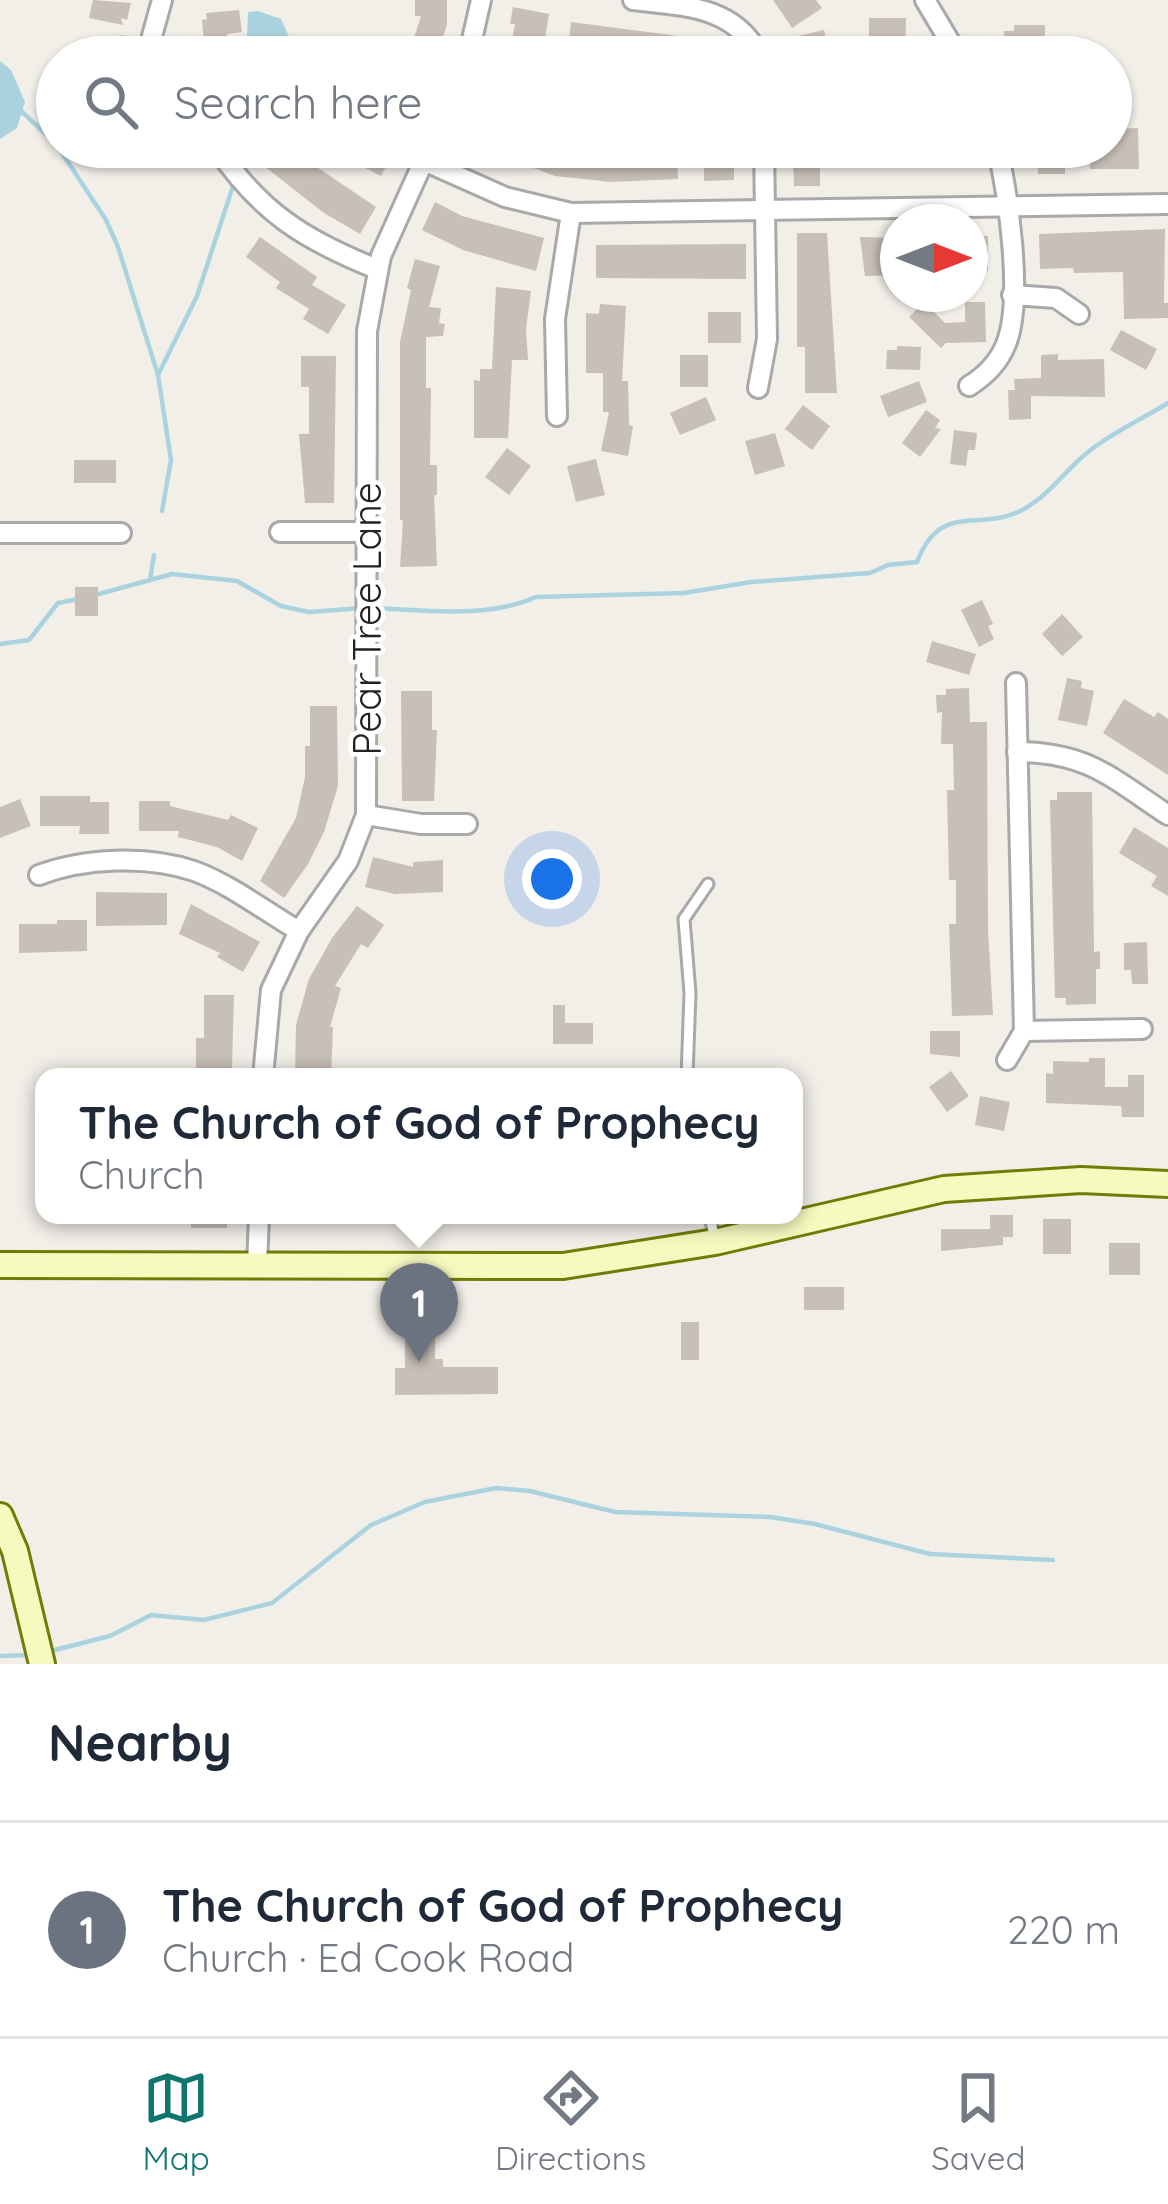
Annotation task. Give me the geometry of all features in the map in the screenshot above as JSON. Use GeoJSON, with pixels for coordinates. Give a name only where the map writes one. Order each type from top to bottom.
{"type":"FeatureCollection","features":[{"type":"Feature","properties":{"kind":"street"},"geometry":{"type":"LineString","coordinates":[[152,36],[162,0]]}},
{"type":"Feature","properties":{"kind":"street"},"geometry":{"type":"LineString","coordinates":[[473,36],[481,0]]}},
{"type":"Feature","properties":{"kind":"street"},"geometry":{"type":"LineString","coordinates":[[633,0],[727,17],[748,36]]}},
{"type":"Feature","properties":{"kind":"street"},"geometry":{"type":"LineString","coordinates":[[925,0],[946,36]]}},
{"type":"Feature","properties":{"kind":"street"},"geometry":{"type":"LineString","coordinates":[[230,168],[245,190],[319,246],[377,269]]}},
{"type":"Feature","properties":{"kind":"street","name":"Pear Tree Lane"},"geometry":{"type":"LineString","coordinates":[[263,1068],[271,990],[299,931],[348,861],[366,815],[367,332],[377,269],[421,168]]}},
{"type":"Feature","properties":{"kind":"street"},"geometry":{"type":"LineString","coordinates":[[452,168],[505,197],[571,213],[1168,204]]}},
{"type":"Feature","properties":{"kind":"street"},"geometry":{"type":"LineString","coordinates":[[758,388],[767,339],[764,168]]}},
{"type":"Feature","properties":{"kind":"street"},"geometry":{"type":"LineString","coordinates":[[969,386],[984,377],[1006,345],[1012,295],[1008,208],[1001,168]]}},
{"type":"Feature","properties":{"kind":"street"},"geometry":{"type":"LineString","coordinates":[[556,416],[555,319],[571,213]]}},
{"type":"Feature","properties":{"kind":"street"},"geometry":{"type":"LineString","coordinates":[[1012,295],[1056,298],[1078,314]]}},
{"type":"Feature","properties":{"kind":"street"},"geometry":{"type":"LineString","coordinates":[[280,532],[367,532]]}},
{"type":"Feature","properties":{"kind":"street"},"geometry":{"type":"LineString","coordinates":[[0,533],[121,533]]}},
{"type":"Feature","properties":{"kind":"street"},"geometry":{"type":"LineString","coordinates":[[1007,1060],[1024,1031],[1016,683]]}},
{"type":"Feature","properties":{"kind":"street"},"geometry":{"type":"LineString","coordinates":[[1017,752],[1055,752],[1083,760],[1168,814]]}},
{"type":"Feature","properties":{"kind":"street"},"geometry":{"type":"LineString","coordinates":[[366,815],[421,824],[467,824]]}},
{"type":"Feature","properties":{"kind":"street"},"geometry":{"type":"LineString","coordinates":[[39,875],[63,866],[161,863],[197,872],[299,931]]}},
{"type":"Feature","properties":{"kind":"street"},"geometry":{"type":"LineString","coordinates":[[1024,1031],[1142,1029]]}},
{"type":"Feature","properties":{"kind":"street"},"geometry":{"type":"LineString","coordinates":[[803,1222],[944,1189],[1081,1180],[1168,1184]]}},
{"type":"Feature","properties":{"kind":"street"},"geometry":{"type":"LineString","coordinates":[[257,1266],[259,1224]]}},
{"type":"Feature","properties":{"kind":"street"},"geometry":{"type":"LineString","coordinates":[[0,1264],[563,1266],[716,1242],[793,1224]]}},
{"type":"Feature","properties":{"kind":"street"},"geometry":{"type":"LineString","coordinates":[[0,1516],[15,1551],[42,1664]]}},
{"type":"Feature","properties":{"kind":"lane"},"geometry":{"type":"LineString","coordinates":[[687,1068],[690,993],[684,919],[708,884]]}},
{"type":"Feature","properties":{"kind":"lane"},"geometry":{"type":"LineString","coordinates":[[712,1224],[716,1242]]}},
{"type":"Feature","properties":{"kind":"water"},"geometry":{"type":"Polygon","coordinates":[[[248,12],[281,19],[289,36],[247,36],[248,12]]]}},
{"type":"Feature","properties":{"kind":"water"},"geometry":{"type":"Polygon","coordinates":[[[0,61],[11,70],[25,102],[17,128],[0,139],[0,61]]]}},
{"type":"Feature","properties":{"kind":"building"},"geometry":{"type":"Polygon","coordinates":[[[93,0],[131,3],[127,20],[121,18],[123,25],[89,18],[93,0]]]}},
{"type":"Feature","properties":{"kind":"building"},"geometry":{"type":"Polygon","coordinates":[[[415,0],[447,0],[443,36],[415,36],[421,16],[415,16],[415,0]]]}},
{"type":"Feature","properties":{"kind":"building"},"geometry":{"type":"Polygon","coordinates":[[[773,0],[816,0],[822,8],[792,28],[773,0]]]}},
{"type":"Feature","properties":{"kind":"building"},"geometry":{"type":"Polygon","coordinates":[[[513,7],[549,14],[545,36],[513,36],[515,24],[510,24],[513,7]]]}},
{"type":"Feature","properties":{"kind":"building"},"geometry":{"type":"Polygon","coordinates":[[[239,10],[242,32],[203,36],[206,13],[239,10]]]}},
{"type":"Feature","properties":{"kind":"building"},"geometry":{"type":"Polygon","coordinates":[[[869,18],[906,18],[906,36],[869,36],[869,18]]]}},
{"type":"Feature","properties":{"kind":"building"},"geometry":{"type":"Polygon","coordinates":[[[571,22],[678,36],[569,36],[571,22]]]}},
{"type":"Feature","properties":{"kind":"building"},"geometry":{"type":"Polygon","coordinates":[[[1014,25],[1045,25],[1045,36],[1004,36],[1004,31],[1014,31],[1014,25]]]}},
{"type":"Feature","properties":{"kind":"building"},"geometry":{"type":"Polygon","coordinates":[[[1132,128],[1138,128],[1139,169],[1090,169],[1132,168],[1132,128]]]}},
{"type":"Feature","properties":{"kind":"building"},"geometry":{"type":"Polygon","coordinates":[[[267,168],[318,168],[376,207],[360,234],[324,213],[267,168]]]}},
{"type":"Feature","properties":{"kind":"building"},"geometry":{"type":"Polygon","coordinates":[[[534,168],[678,168],[678,179],[611,182],[555,176],[534,168]]]}},
{"type":"Feature","properties":{"kind":"building"},"geometry":{"type":"Polygon","coordinates":[[[704,168],[734,168],[734,180],[704,181],[704,168]]]}},
{"type":"Feature","properties":{"kind":"building"},"geometry":{"type":"Polygon","coordinates":[[[793,168],[820,168],[820,186],[794,186],[793,168]]]}},
{"type":"Feature","properties":{"kind":"building"},"geometry":{"type":"Polygon","coordinates":[[[1038,168],[1065,168],[1065,174],[1038,174],[1038,168]]]}},
{"type":"Feature","properties":{"kind":"building"},"geometry":{"type":"Polygon","coordinates":[[[435,202],[462,216],[544,238],[536,271],[463,250],[422,230],[435,202]]]}},
{"type":"Feature","properties":{"kind":"building"},"geometry":{"type":"Polygon","coordinates":[[[1165,229],[1168,318],[1124,319],[1123,272],[1040,269],[1039,234],[1165,229]]]}},
{"type":"Feature","properties":{"kind":"building"},"geometry":{"type":"Polygon","coordinates":[[[797,233],[827,233],[837,393],[805,393],[805,347],[797,347],[797,233]]]}},
{"type":"Feature","properties":{"kind":"building"},"geometry":{"type":"Polygon","coordinates":[[[260,237],[317,277],[312,285],[346,305],[328,334],[303,319],[309,309],[276,288],[280,282],[246,257],[260,237]]]}},
{"type":"Feature","properties":{"kind":"building"},"geometry":{"type":"Polygon","coordinates":[[[860,237],[880,238],[880,276],[865,276],[860,237]]]}},
{"type":"Feature","properties":{"kind":"building"},"geometry":{"type":"Polygon","coordinates":[[[746,244],[746,279],[596,278],[596,245],[746,244]]]}},
{"type":"Feature","properties":{"kind":"building"},"geometry":{"type":"Polygon","coordinates":[[[415,259],[440,266],[429,307],[441,308],[439,323],[445,324],[443,336],[426,337],[430,465],[437,465],[437,566],[400,567],[400,342],[415,259]]]}},
{"type":"Feature","properties":{"kind":"building"},"geometry":{"type":"Polygon","coordinates":[[[496,287],[531,291],[528,360],[512,360],[508,438],[474,438],[474,380],[480,381],[480,369],[492,369],[496,287]]]}},
{"type":"Feature","properties":{"kind":"building"},"geometry":{"type":"Polygon","coordinates":[[[600,304],[626,306],[622,381],[628,381],[629,425],[633,426],[628,456],[601,451],[609,412],[603,412],[603,373],[586,373],[586,313],[599,314],[600,304]]]}},
{"type":"Feature","properties":{"kind":"building"},"geometry":{"type":"Polygon","coordinates":[[[708,312],[741,312],[741,343],[708,343],[708,312]]]}},
{"type":"Feature","properties":{"kind":"building"},"geometry":{"type":"Polygon","coordinates":[[[914,312],[934,312],[945,323],[965,322],[965,312],[985,312],[986,342],[946,343],[941,348],[909,317],[914,312]]]}},
{"type":"Feature","properties":{"kind":"building"},"geometry":{"type":"Polygon","coordinates":[[[1121,330],[1157,349],[1146,370],[1110,350],[1121,330]]]}},
{"type":"Feature","properties":{"kind":"building"},"geometry":{"type":"Polygon","coordinates":[[[897,346],[921,347],[920,370],[886,369],[887,350],[897,350],[897,346]]]}},
{"type":"Feature","properties":{"kind":"building"},"geometry":{"type":"Polygon","coordinates":[[[1058,354],[1058,360],[1104,359],[1105,397],[1031,396],[1031,419],[1009,420],[1008,390],[1015,390],[1014,379],[1041,378],[1041,355],[1058,354]]]}},
{"type":"Feature","properties":{"kind":"building"},"geometry":{"type":"Polygon","coordinates":[[[680,355],[708,355],[708,387],[680,387],[680,355]]]}},
{"type":"Feature","properties":{"kind":"building"},"geometry":{"type":"Polygon","coordinates":[[[301,356],[336,356],[334,503],[305,503],[299,434],[309,434],[309,387],[301,387],[301,356]]]}},
{"type":"Feature","properties":{"kind":"building"},"geometry":{"type":"Polygon","coordinates":[[[919,381],[927,402],[888,417],[880,396],[919,381]]]}},
{"type":"Feature","properties":{"kind":"building"},"geometry":{"type":"Polygon","coordinates":[[[706,397],[716,420],[680,435],[670,413],[706,397]]]}},
{"type":"Feature","properties":{"kind":"building"},"geometry":{"type":"Polygon","coordinates":[[[803,405],[830,426],[812,450],[785,429],[803,405]]]}},
{"type":"Feature","properties":{"kind":"building"},"geometry":{"type":"Polygon","coordinates":[[[926,410],[940,420],[935,428],[941,429],[920,457],[902,443],[926,410]]]}},
{"type":"Feature","properties":{"kind":"building"},"geometry":{"type":"Polygon","coordinates":[[[954,430],[977,433],[966,466],[950,464],[954,430]]]}},
{"type":"Feature","properties":{"kind":"building"},"geometry":{"type":"Polygon","coordinates":[[[775,433],[785,466],[755,475],[745,441],[775,433]]]}},
{"type":"Feature","properties":{"kind":"building"},"geometry":{"type":"Polygon","coordinates":[[[507,448],[531,466],[509,495],[485,477],[507,448]]]}},
{"type":"Feature","properties":{"kind":"building"},"geometry":{"type":"Polygon","coordinates":[[[596,459],[605,495],[576,502],[567,466],[596,459]]]}},
{"type":"Feature","properties":{"kind":"building"},"geometry":{"type":"Polygon","coordinates":[[[74,460],[116,460],[116,483],[74,483],[74,460]]]}},
{"type":"Feature","properties":{"kind":"building"},"geometry":{"type":"Polygon","coordinates":[[[75,587],[98,587],[98,616],[75,616],[75,587]]]}},
{"type":"Feature","properties":{"kind":"building"},"geometry":{"type":"Polygon","coordinates":[[[982,600],[994,639],[979,647],[961,610],[982,600]]]}},
{"type":"Feature","properties":{"kind":"building"},"geometry":{"type":"Polygon","coordinates":[[[1062,614],[1083,637],[1062,656],[1042,634],[1062,614]]]}},
{"type":"Feature","properties":{"kind":"building"},"geometry":{"type":"Polygon","coordinates":[[[932,641],[976,654],[969,675],[926,662],[932,641]]]}},
{"type":"Feature","properties":{"kind":"building"},"geometry":{"type":"Polygon","coordinates":[[[1067,678],[1082,681],[1081,688],[1094,691],[1087,726],[1058,720],[1067,678]]]}},
{"type":"Feature","properties":{"kind":"building"},"geometry":{"type":"Polygon","coordinates":[[[969,688],[970,722],[987,722],[993,1015],[952,1016],[949,924],[956,924],[956,880],[949,880],[947,790],[954,790],[953,744],[941,744],[942,712],[937,713],[936,695],[946,695],[946,689],[969,688]]]}},
{"type":"Feature","properties":{"kind":"building"},"geometry":{"type":"Polygon","coordinates":[[[401,691],[432,691],[432,730],[437,730],[434,801],[402,801],[401,691]]]}},
{"type":"Feature","properties":{"kind":"building"},"geometry":{"type":"Polygon","coordinates":[[[1124,699],[1154,717],[1158,712],[1168,719],[1168,775],[1103,733],[1124,699]]]}},
{"type":"Feature","properties":{"kind":"building"},"geometry":{"type":"Polygon","coordinates":[[[310,706],[337,706],[338,786],[324,832],[284,898],[260,881],[296,818],[305,777],[305,746],[310,746],[310,706]]]}},
{"type":"Feature","properties":{"kind":"building"},"geometry":{"type":"Polygon","coordinates":[[[1057,792],[1092,792],[1094,952],[1100,951],[1096,1004],[1066,1005],[1066,998],[1055,998],[1050,800],[1057,800],[1057,792]]]}},
{"type":"Feature","properties":{"kind":"building"},"geometry":{"type":"Polygon","coordinates":[[[40,796],[90,796],[90,802],[109,802],[109,834],[79,834],[80,826],[40,826],[40,796]]]}},
{"type":"Feature","properties":{"kind":"building"},"geometry":{"type":"Polygon","coordinates":[[[20,799],[31,826],[0,838],[0,807],[20,799]]]}},
{"type":"Feature","properties":{"kind":"building"},"geometry":{"type":"Polygon","coordinates":[[[139,801],[170,801],[170,806],[228,820],[231,815],[258,828],[242,861],[217,847],[178,837],[179,831],[139,831],[139,801]]]}},
{"type":"Feature","properties":{"kind":"building"},"geometry":{"type":"Polygon","coordinates":[[[1134,827],[1168,848],[1168,896],[1151,886],[1157,876],[1119,853],[1134,827]]]}},
{"type":"Feature","properties":{"kind":"building"},"geometry":{"type":"Polygon","coordinates":[[[373,857],[413,867],[413,862],[443,860],[443,892],[395,894],[365,887],[373,857]]]}},
{"type":"Feature","properties":{"kind":"building"},"geometry":{"type":"Polygon","coordinates":[[[96,892],[167,893],[167,925],[96,926],[96,892]]]}},
{"type":"Feature","properties":{"kind":"building"},"geometry":{"type":"Polygon","coordinates":[[[191,904],[260,942],[243,972],[217,957],[220,953],[179,934],[191,904]]]}},
{"type":"Feature","properties":{"kind":"building"},"geometry":{"type":"Polygon","coordinates":[[[357,906],[384,925],[368,948],[361,944],[335,986],[341,988],[330,1027],[331,1068],[295,1068],[296,1025],[309,979],[357,906]]]}},
{"type":"Feature","properties":{"kind":"building"},"geometry":{"type":"Polygon","coordinates":[[[57,920],[87,920],[87,951],[19,953],[19,924],[57,924],[57,920]]]}},
{"type":"Feature","properties":{"kind":"building"},"geometry":{"type":"Polygon","coordinates":[[[1147,942],[1148,984],[1132,984],[1131,970],[1124,970],[1124,943],[1147,942]]]}},
{"type":"Feature","properties":{"kind":"building"},"geometry":{"type":"Polygon","coordinates":[[[204,995],[234,995],[232,1068],[196,1068],[196,1038],[204,1038],[204,995]]]}},
{"type":"Feature","properties":{"kind":"building"},"geometry":{"type":"Polygon","coordinates":[[[553,1005],[565,1005],[565,1023],[593,1023],[593,1044],[553,1044],[553,1005]]]}},
{"type":"Feature","properties":{"kind":"building"},"geometry":{"type":"Polygon","coordinates":[[[930,1031],[960,1031],[960,1057],[930,1054],[930,1031]]]}},
{"type":"Feature","properties":{"kind":"building"},"geometry":{"type":"Polygon","coordinates":[[[1089,1058],[1105,1058],[1105,1087],[1128,1087],[1128,1075],[1144,1075],[1144,1117],[1122,1117],[1121,1106],[1046,1103],[1046,1073],[1053,1074],[1053,1061],[1089,1062],[1089,1058]]]}},
{"type":"Feature","properties":{"kind":"building"},"geometry":{"type":"Polygon","coordinates":[[[951,1071],[969,1096],[947,1112],[929,1087],[951,1071]]]}},
{"type":"Feature","properties":{"kind":"building"},"geometry":{"type":"Polygon","coordinates":[[[980,1096],[1010,1102],[1004,1131],[975,1125],[980,1096]]]}},
{"type":"Feature","properties":{"kind":"building"},"geometry":{"type":"Polygon","coordinates":[[[990,1215],[1013,1215],[1013,1237],[1003,1237],[1003,1245],[941,1251],[941,1229],[990,1229],[990,1215]]]}},
{"type":"Feature","properties":{"kind":"building"},"geometry":{"type":"Polygon","coordinates":[[[1043,1219],[1071,1219],[1071,1254],[1043,1254],[1043,1219]]]}},
{"type":"Feature","properties":{"kind":"building"},"geometry":{"type":"Polygon","coordinates":[[[191,1224],[227,1224],[227,1228],[191,1228],[191,1224]]]}},
{"type":"Feature","properties":{"kind":"building"},"geometry":{"type":"Polygon","coordinates":[[[1109,1243],[1140,1243],[1140,1275],[1109,1275],[1109,1243]]]}},
{"type":"Feature","properties":{"kind":"building"},"geometry":{"type":"Polygon","coordinates":[[[804,1287],[844,1287],[844,1310],[804,1310],[804,1287]]]}},
{"type":"Feature","properties":{"kind":"building"},"geometry":{"type":"Polygon","coordinates":[[[681,1322],[699,1322],[699,1360],[681,1360],[681,1322]]]}},
{"type":"Feature","properties":{"kind":"building"},"geometry":{"type":"Polygon","coordinates":[[[405,1325],[435,1325],[435,1359],[443,1359],[443,1367],[498,1367],[498,1394],[395,1395],[395,1368],[405,1368],[405,1325]]]}},
{"type":"Feature","properties":{"kind":"waterway"},"geometry":{"type":"LineString","coordinates":[[18,108],[36,125]]}},
{"type":"Feature","properties":{"kind":"waterway"},"geometry":{"type":"LineString","coordinates":[[72,168],[118,247],[158,375],[171,460],[162,511]]}},
{"type":"Feature","properties":{"kind":"waterway"},"geometry":{"type":"LineString","coordinates":[[158,375],[197,296],[235,180]]}},
{"type":"Feature","properties":{"kind":"waterway"},"geometry":{"type":"LineString","coordinates":[[372,608],[477,611],[536,597],[684,593],[751,582],[870,573],[888,565],[917,562],[926,543],[948,525],[1018,512],[1098,445],[1168,403]]}},
{"type":"Feature","properties":{"kind":"waterway"},"geometry":{"type":"LineString","coordinates":[[150,580],[154,555]]}},
{"type":"Feature","properties":{"kind":"waterway"},"geometry":{"type":"LineString","coordinates":[[95,595],[172,574],[237,581],[281,606],[309,612],[361,608]]}},
{"type":"Feature","properties":{"kind":"waterway"},"geometry":{"type":"LineString","coordinates":[[0,644],[29,640],[58,603],[78,599]]}},
{"type":"Feature","properties":{"kind":"waterway"},"geometry":{"type":"LineString","coordinates":[[47,1652],[110,1636],[151,1615],[204,1620],[272,1603],[371,1525],[425,1502],[496,1488],[530,1491],[615,1512],[770,1517],[930,1554],[1053,1560]]}},
{"type":"Feature","properties":{"kind":"waterway"},"geometry":{"type":"LineString","coordinates":[[0,1656],[30,1655]]}},
{"type":"Feature","properties":{"kind":"place","name":"The Church of God of Prophecy"},"geometry":{"type":"Point","coordinates":[419,1362]}}]}
